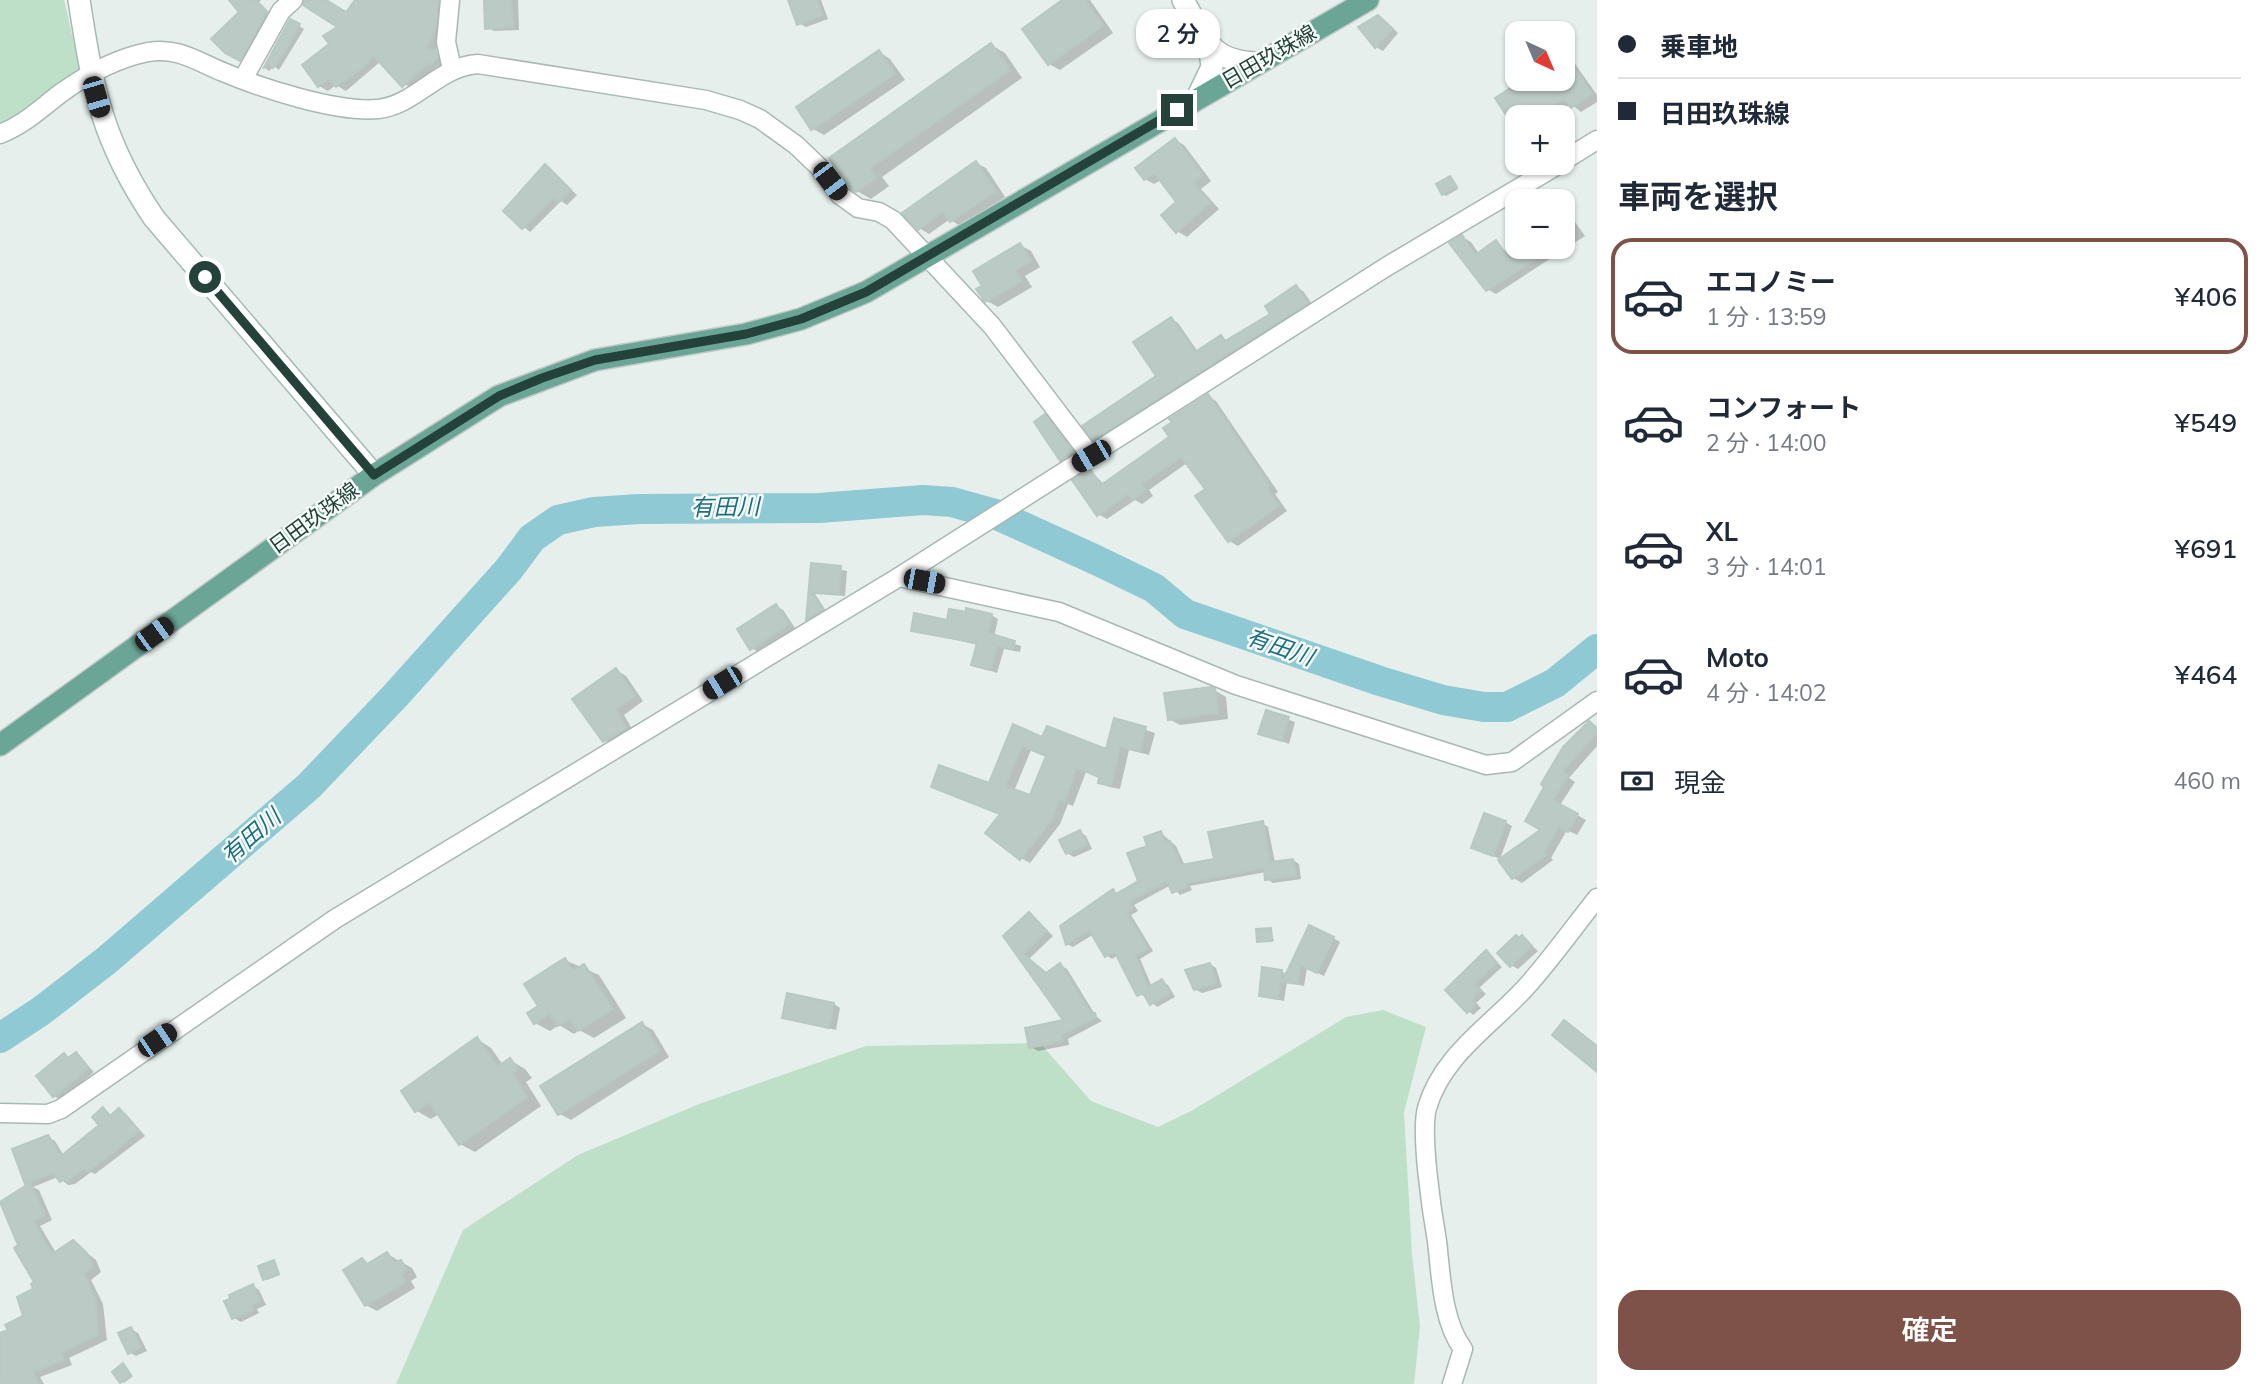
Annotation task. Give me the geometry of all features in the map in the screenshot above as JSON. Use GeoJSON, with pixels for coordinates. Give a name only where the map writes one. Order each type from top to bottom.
{"type":"FeatureCollection","features":[{"type":"Feature","properties":{"kind":"main road","name":"日田玖珠線"},"geometry":{"type":"LineString","coordinates":[[0,745],[374,475],[499,396],[595,360],[746,334],[801,319],[866,292],[1368,0]]}},
{"type":"Feature","properties":{"kind":"street"},"geometry":{"type":"LineString","coordinates":[[79,0],[90,76],[113,149],[129,181],[154,218],[374,475]]}},
{"type":"Feature","properties":{"kind":"street"},"geometry":{"type":"LineString","coordinates":[[450,0],[446,41],[452,69]]}},
{"type":"Feature","properties":{"kind":"street"},"geometry":{"type":"LineString","coordinates":[[1183,0],[1209,44],[1223,59],[1258,63]]}},
{"type":"Feature","properties":{"kind":"street"},"geometry":{"type":"LineString","coordinates":[[243,79],[281,4]]}},
{"type":"Feature","properties":{"kind":"street"},"geometry":{"type":"LineString","coordinates":[[1197,98],[1212,67],[1209,44]]}},
{"type":"Feature","properties":{"kind":"street"},"geometry":{"type":"LineString","coordinates":[[0,134],[17,128],[63,91],[124,58],[170,51],[187,54],[243,79],[320,103],[360,109],[380,109],[413,95],[452,69],[486,64],[706,100],[740,110],[760,118],[796,145],[819,167],[840,195],[858,208],[879,212],[892,220],[930,257],[992,326],[1091,456]]}},
{"type":"Feature","properties":{"kind":"street"},"geometry":{"type":"LineString","coordinates":[[1575,154],[1597,140]]}},
{"type":"Feature","properties":{"kind":"street"},"geometry":{"type":"LineString","coordinates":[[0,1113],[48,1114],[61,1109],[335,919],[905,573],[1386,267],[1540,175]]}},
{"type":"Feature","properties":{"kind":"street"},"geometry":{"type":"LineString","coordinates":[[905,573],[1059,612],[1236,685],[1486,765],[1512,761],[1597,701]]}},
{"type":"Feature","properties":{"kind":"street"},"geometry":{"type":"LineString","coordinates":[[1452,1384],[1463,1349],[1453,1335],[1436,1241],[1431,1202],[1427,1109],[1441,1075],[1527,986],[1597,898]]}},
{"type":"Feature","properties":{"kind":"green space"},"geometry":{"type":"Polygon","coordinates":[[[0,0],[64,0],[80,69],[13,121],[0,124],[0,0]]]}},
{"type":"Feature","properties":{"kind":"green space"},"geometry":{"type":"Polygon","coordinates":[[[1383,1010],[1426,1027],[1404,1112],[1412,1254],[1420,1327],[1414,1384],[396,1384],[463,1230],[578,1155],[699,1104],[866,1046],[1040,1043],[1091,1101],[1158,1127],[1193,1110],[1346,1017],[1383,1010]]]}},
{"type":"Feature","properties":{"kind":"building"},"geometry":{"type":"Polygon","coordinates":[[[229,0],[255,0],[267,12],[240,61],[225,53],[211,39],[239,12],[229,0]]]}},
{"type":"Feature","properties":{"kind":"building"},"geometry":{"type":"Polygon","coordinates":[[[304,0],[326,0],[346,12],[355,0],[439,0],[436,28],[426,48],[436,51],[438,58],[430,65],[428,63],[402,87],[373,55],[366,65],[336,87],[329,79],[318,87],[302,65],[329,44],[323,36],[337,27],[303,5],[304,0]]]}},
{"type":"Feature","properties":{"kind":"building"},"geometry":{"type":"Polygon","coordinates":[[[484,0],[511,0],[513,27],[485,29],[484,0]]]}},
{"type":"Feature","properties":{"kind":"building"},"geometry":{"type":"Polygon","coordinates":[[[788,0],[817,0],[822,15],[797,25],[788,0]]]}},
{"type":"Feature","properties":{"kind":"building"},"geometry":{"type":"Polygon","coordinates":[[[1062,0],[1085,0],[1103,26],[1048,65],[1022,29],[1062,0]]]}},
{"type":"Feature","properties":{"kind":"building"},"geometry":{"type":"Polygon","coordinates":[[[1378,15],[1393,29],[1375,48],[1358,27],[1378,15]]]}},
{"type":"Feature","properties":{"kind":"building"},"geometry":{"type":"Polygon","coordinates":[[[290,19],[300,24],[273,68],[267,64],[263,69],[290,19]]]}},
{"type":"Feature","properties":{"kind":"building"},"geometry":{"type":"Polygon","coordinates":[[[991,43],[1010,70],[870,168],[876,178],[856,192],[850,188],[829,158],[991,43]]]}},
{"type":"Feature","properties":{"kind":"building"},"geometry":{"type":"Polygon","coordinates":[[[879,50],[895,74],[811,130],[796,107],[879,50]]]}},
{"type":"Feature","properties":{"kind":"building"},"geometry":{"type":"Polygon","coordinates":[[[1575,68],[1592,94],[1575,105],[1569,105],[1564,98],[1554,105],[1505,105],[1505,113],[1495,98],[1506,91],[1575,91],[1575,68]]]}},
{"type":"Feature","properties":{"kind":"building"},"geometry":{"type":"Polygon","coordinates":[[[1175,138],[1203,175],[1193,183],[1210,203],[1176,233],[1161,215],[1176,202],[1154,173],[1144,180],[1135,168],[1175,138]]]}},
{"type":"Feature","properties":{"kind":"building"},"geometry":{"type":"Polygon","coordinates":[[[976,161],[996,191],[950,222],[943,211],[918,230],[902,213],[976,161]]]}},
{"type":"Feature","properties":{"kind":"building"},"geometry":{"type":"Polygon","coordinates":[[[545,164],[571,190],[559,202],[554,197],[522,229],[503,211],[545,164]]]}},
{"type":"Feature","properties":{"kind":"building"},"geometry":{"type":"Polygon","coordinates":[[[1450,176],[1457,187],[1442,195],[1436,184],[1450,176]]]}},
{"type":"Feature","properties":{"kind":"building"},"geometry":{"type":"Polygon","coordinates":[[[1462,235],[1475,255],[1496,240],[1505,253],[1505,259],[1536,259],[1486,291],[1449,243],[1462,235]]]}},
{"type":"Feature","properties":{"kind":"building"},"geometry":{"type":"Polygon","coordinates":[[[1020,243],[1031,261],[1015,270],[1022,281],[985,302],[976,289],[982,286],[973,271],[1020,243]]]}},
{"type":"Feature","properties":{"kind":"building"},"geometry":{"type":"Polygon","coordinates":[[[1296,285],[1308,303],[1093,440],[1082,426],[1156,376],[1133,342],[1171,317],[1195,352],[1221,335],[1225,341],[1270,314],[1265,306],[1296,285]]]}},
{"type":"Feature","properties":{"kind":"building"},"geometry":{"type":"Polygon","coordinates":[[[1208,394],[1270,486],[1267,489],[1279,506],[1228,542],[1195,496],[1205,489],[1181,457],[1141,484],[1146,490],[1132,500],[1128,494],[1097,516],[1072,480],[1090,469],[1101,485],[1169,437],[1163,428],[1172,422],[1169,419],[1208,394]]]}},
{"type":"Feature","properties":{"kind":"building"},"geometry":{"type":"Polygon","coordinates":[[[1045,414],[1074,452],[1060,461],[1034,422],[1045,414]]]}},
{"type":"Feature","properties":{"kind":"building"},"geometry":{"type":"Polygon","coordinates":[[[811,563],[841,566],[839,594],[811,592],[823,610],[806,620],[811,563]]]}},
{"type":"Feature","properties":{"kind":"building"},"geometry":{"type":"Polygon","coordinates":[[[776,604],[789,624],[750,650],[737,629],[776,604]]]}},
{"type":"Feature","properties":{"kind":"building"},"geometry":{"type":"Polygon","coordinates":[[[966,608],[992,614],[988,633],[1015,641],[1013,649],[997,646],[990,670],[971,665],[977,643],[911,631],[914,613],[947,620],[949,609],[966,612],[966,608]]]}},
{"type":"Feature","properties":{"kind":"building"},"geometry":{"type":"Polygon","coordinates":[[[616,668],[635,696],[616,709],[626,728],[603,742],[572,699],[616,668]]]}},
{"type":"Feature","properties":{"kind":"building"},"geometry":{"type":"Polygon","coordinates":[[[1211,687],[1215,689],[1218,713],[1168,720],[1164,693],[1211,687]]]}},
{"type":"Feature","properties":{"kind":"building"},"geometry":{"type":"Polygon","coordinates":[[[1266,710],[1289,717],[1282,741],[1258,734],[1266,710]]]}},
{"type":"Feature","properties":{"kind":"building"},"geometry":{"type":"Polygon","coordinates":[[[1114,718],[1146,727],[1140,751],[1120,746],[1111,786],[1098,783],[1099,777],[1077,768],[1064,802],[1059,800],[1052,819],[1020,860],[985,833],[1000,814],[931,787],[939,765],[989,783],[1013,724],[1042,737],[1047,726],[1106,749],[1114,718]],[[1022,746],[1005,786],[1030,795],[1046,756],[1022,746]]]}},
{"type":"Feature","properties":{"kind":"building"},"geometry":{"type":"Polygon","coordinates":[[[1589,721],[1597,728],[1597,733],[1562,772],[1568,776],[1553,800],[1578,814],[1568,832],[1558,827],[1544,852],[1546,855],[1512,879],[1498,860],[1540,830],[1525,821],[1544,787],[1541,784],[1563,747],[1589,721]]]}},
{"type":"Feature","properties":{"kind":"building"},"geometry":{"type":"Polygon","coordinates":[[[1484,813],[1506,821],[1493,856],[1471,848],[1484,813]]]}},
{"type":"Feature","properties":{"kind":"building"},"geometry":{"type":"Polygon","coordinates":[[[1263,821],[1270,862],[1293,859],[1296,876],[1265,880],[1264,868],[1185,883],[1187,887],[1172,893],[1167,881],[1129,902],[1133,908],[1126,912],[1148,948],[1135,956],[1148,987],[1162,979],[1170,993],[1150,1005],[1143,993],[1137,996],[1114,951],[1105,957],[1089,930],[1066,945],[1060,926],[1113,889],[1116,894],[1138,881],[1127,853],[1147,846],[1144,837],[1161,831],[1165,842],[1170,841],[1181,865],[1214,859],[1208,832],[1263,821]]]}},
{"type":"Feature","properties":{"kind":"building"},"geometry":{"type":"Polygon","coordinates":[[[1080,830],[1087,845],[1066,854],[1059,840],[1080,830]]]}},
{"type":"Feature","properties":{"kind":"building"},"geometry":{"type":"Polygon","coordinates":[[[1029,912],[1047,931],[1023,954],[1046,973],[1060,963],[1091,1014],[1095,1013],[1096,1017],[1062,1035],[1063,1041],[1029,1048],[1025,1028],[1063,1020],[1003,936],[1029,912]]]}},
{"type":"Feature","properties":{"kind":"building"},"geometry":{"type":"Polygon","coordinates":[[[1309,925],[1334,937],[1317,973],[1300,965],[1298,984],[1282,982],[1309,925]]]}},
{"type":"Feature","properties":{"kind":"building"},"geometry":{"type":"Polygon","coordinates":[[[1271,928],[1272,941],[1257,942],[1256,929],[1271,928]]]}},
{"type":"Feature","properties":{"kind":"building"},"geometry":{"type":"Polygon","coordinates":[[[1516,935],[1519,938],[1522,935],[1532,946],[1510,967],[1497,953],[1516,935]]]}},
{"type":"Feature","properties":{"kind":"building"},"geometry":{"type":"Polygon","coordinates":[[[1486,950],[1497,963],[1474,984],[1481,990],[1472,999],[1476,1004],[1467,1013],[1445,990],[1486,950]]]}},
{"type":"Feature","properties":{"kind":"building"},"geometry":{"type":"Polygon","coordinates":[[[565,958],[573,971],[584,964],[613,1009],[578,1031],[570,1019],[558,1026],[550,1013],[534,1024],[527,1013],[538,1006],[524,984],[565,958]]]}},
{"type":"Feature","properties":{"kind":"building"},"geometry":{"type":"Polygon","coordinates":[[[1210,963],[1216,983],[1194,990],[1185,970],[1210,963]]]}},
{"type":"Feature","properties":{"kind":"building"},"geometry":{"type":"Polygon","coordinates":[[[1262,967],[1282,970],[1278,999],[1259,996],[1262,967]]]}},
{"type":"Feature","properties":{"kind":"building"},"geometry":{"type":"Polygon","coordinates":[[[787,993],[834,1003],[829,1028],[782,1018],[787,993]]]}},
{"type":"Feature","properties":{"kind":"building"},"geometry":{"type":"Polygon","coordinates":[[[1564,1020],[1597,1046],[1597,1072],[1552,1035],[1564,1020]]]}},
{"type":"Feature","properties":{"kind":"building"},"geometry":{"type":"Polygon","coordinates":[[[642,1022],[659,1051],[558,1115],[540,1086],[642,1022]]]}},
{"type":"Feature","properties":{"kind":"building"},"geometry":{"type":"Polygon","coordinates":[[[477,1037],[497,1067],[510,1058],[518,1069],[512,1073],[527,1097],[459,1145],[429,1102],[415,1112],[401,1091],[477,1037]]]}},
{"type":"Feature","properties":{"kind":"building"},"geometry":{"type":"Polygon","coordinates":[[[76,1052],[89,1068],[53,1097],[36,1076],[64,1053],[68,1058],[76,1052]]]}},
{"type":"Feature","properties":{"kind":"building"},"geometry":{"type":"Polygon","coordinates":[[[103,1107],[110,1116],[119,1108],[139,1131],[114,1152],[87,1171],[84,1168],[67,1182],[64,1179],[60,1182],[53,1173],[25,1184],[12,1149],[48,1135],[61,1156],[99,1125],[92,1117],[103,1107]]]}},
{"type":"Feature","properties":{"kind":"building"},"geometry":{"type":"Polygon","coordinates":[[[30,1183],[45,1215],[33,1221],[52,1254],[73,1240],[87,1253],[93,1267],[84,1274],[95,1298],[98,1335],[61,1353],[64,1360],[33,1372],[39,1384],[0,1384],[0,1333],[8,1330],[5,1325],[23,1316],[17,1297],[33,1289],[31,1284],[34,1282],[14,1248],[18,1245],[0,1202],[30,1183]]]}},
{"type":"Feature","properties":{"kind":"building"},"geometry":{"type":"Polygon","coordinates":[[[387,1252],[394,1263],[401,1260],[407,1270],[401,1274],[406,1282],[365,1306],[343,1270],[362,1258],[367,1264],[387,1252]]]}},
{"type":"Feature","properties":{"kind":"building"},"geometry":{"type":"Polygon","coordinates":[[[274,1260],[279,1274],[263,1280],[258,1266],[274,1260]]]}},
{"type":"Feature","properties":{"kind":"building"},"geometry":{"type":"Polygon","coordinates":[[[253,1284],[260,1301],[251,1305],[253,1310],[232,1319],[224,1301],[230,1299],[229,1295],[253,1284]]]}},
{"type":"Feature","properties":{"kind":"building"},"geometry":{"type":"Polygon","coordinates":[[[131,1327],[141,1347],[128,1354],[118,1333],[131,1327]]]}},
{"type":"Feature","properties":{"kind":"building"},"geometry":{"type":"Polygon","coordinates":[[[123,1363],[131,1375],[120,1383],[112,1372],[123,1363]]]}},
{"type":"Feature","properties":{"kind":"waterway","name":"有田川"},"geometry":{"type":"LineString","coordinates":[[0,1038],[41,1011],[107,960],[309,786],[395,696],[509,569],[532,538],[558,520],[594,512],[639,509],[819,508],[923,500],[952,502],[995,514],[1096,560],[1154,588],[1185,614],[1380,681],[1443,700],[1484,707],[1507,707],[1555,683],[1597,649]]}},
{"type":"Feature","properties":{"kind":"route"},"geometry":{"type":"LineString","coordinates":[[205,277],[374,475],[499,396],[542,378],[595,360],[746,334],[801,319],[866,292],[930,257],[1177,110]]}}]}
